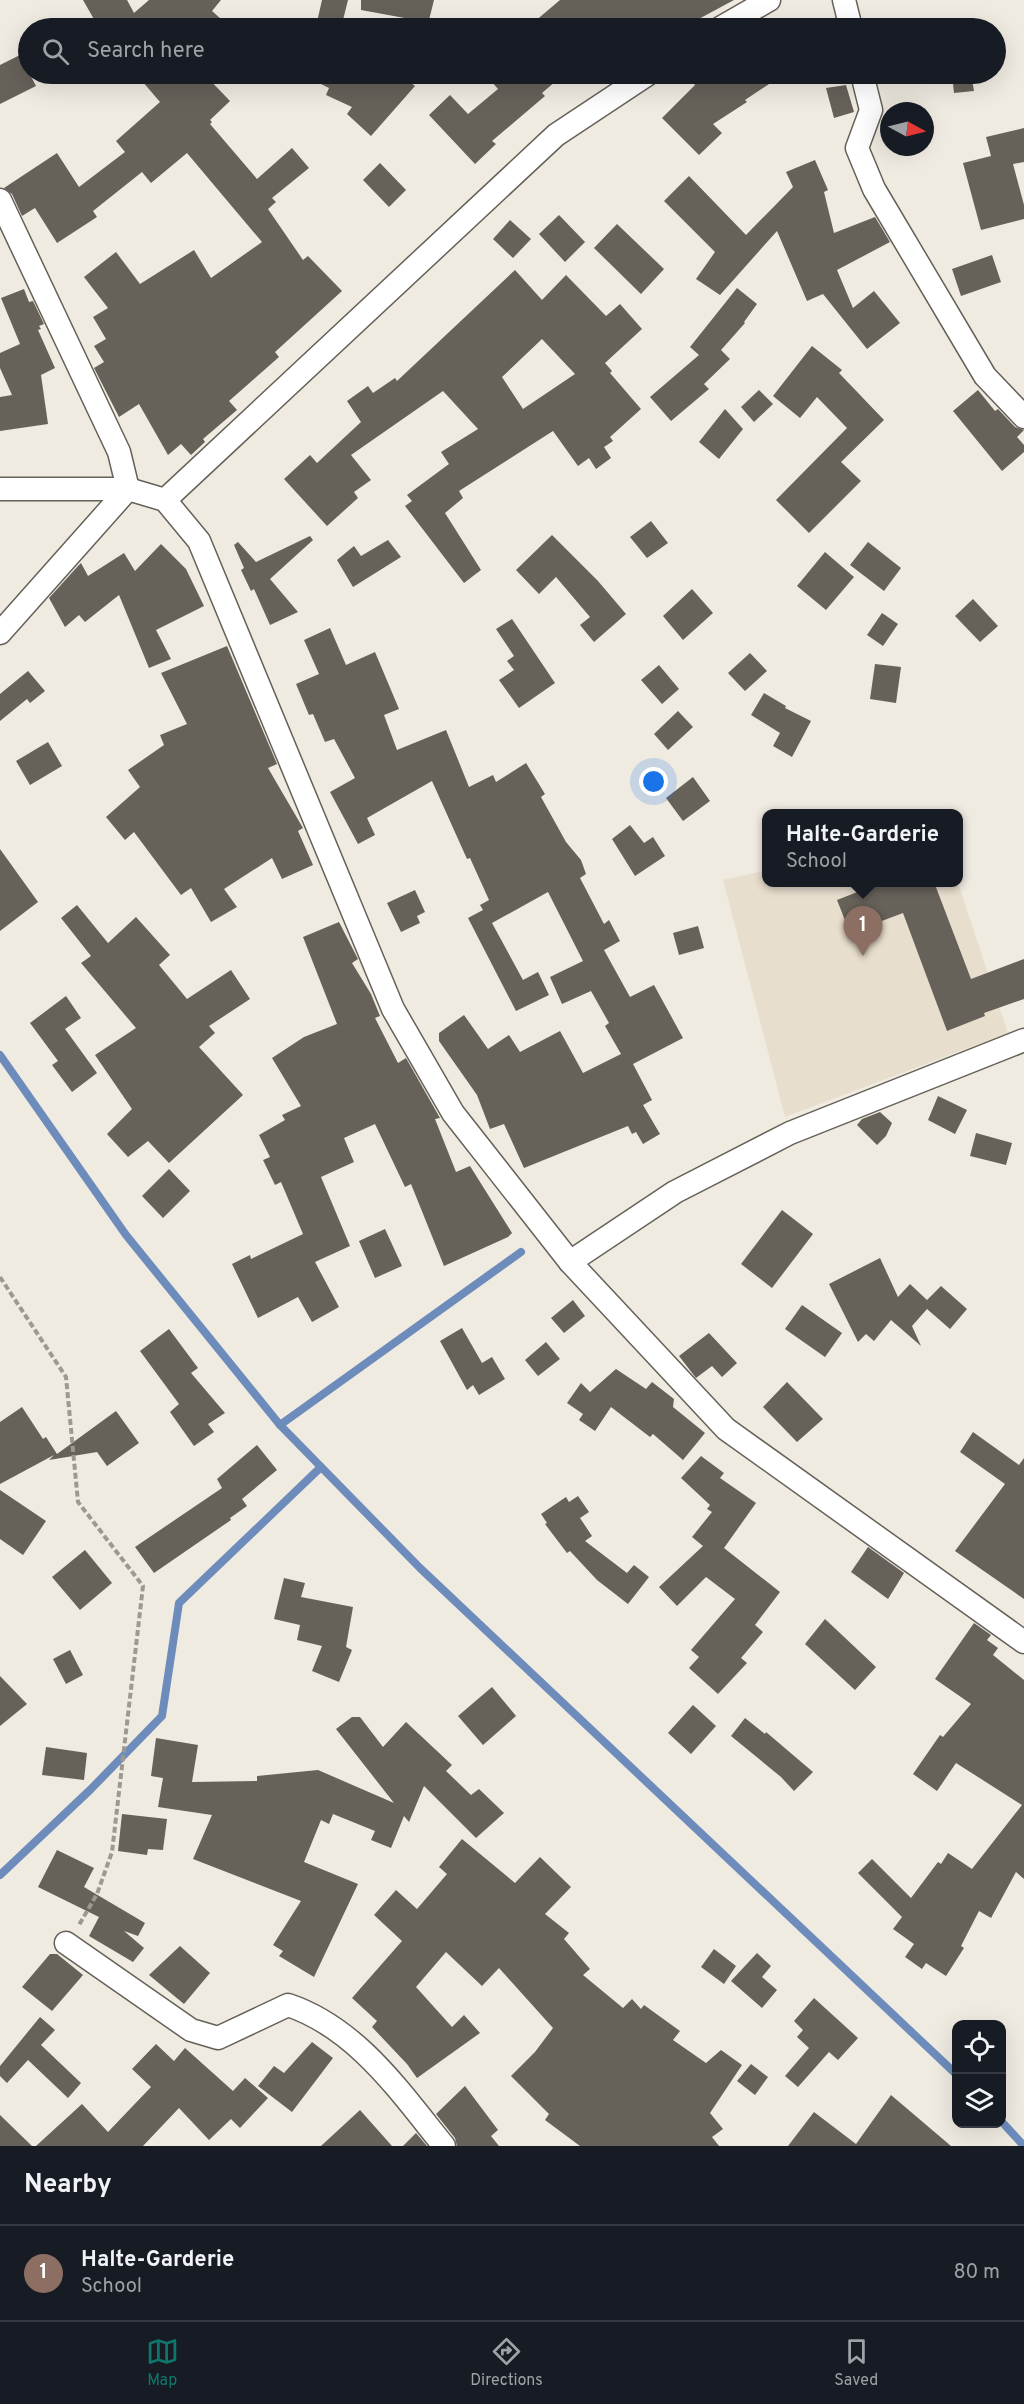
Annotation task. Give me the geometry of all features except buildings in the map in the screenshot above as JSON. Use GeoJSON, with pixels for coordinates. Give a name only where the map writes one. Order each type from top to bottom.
{"type":"FeatureCollection","features":[{"type":"Feature","properties":{"kind":"street"},"geometry":{"type":"LineString","coordinates":[[738,18],[769,0]]}},
{"type":"Feature","properties":{"kind":"street"},"geometry":{"type":"LineString","coordinates":[[844,0],[848,18]]}},
{"type":"Feature","properties":{"kind":"street"},"geometry":{"type":"LineString","coordinates":[[165,500],[556,135],[633,84]]}},
{"type":"Feature","properties":{"kind":"street"},"geometry":{"type":"LineString","coordinates":[[864,84],[871,110],[857,148],[874,189],[985,376],[1024,417]]}},
{"type":"Feature","properties":{"kind":"street"},"geometry":{"type":"LineString","coordinates":[[0,200],[119,452],[128,489]]}},
{"type":"Feature","properties":{"kind":"street"},"geometry":{"type":"LineString","coordinates":[[0,489],[128,489],[165,500],[199,541],[393,1010],[453,1113],[570,1262],[726,1429],[1024,1642]]}},
{"type":"Feature","properties":{"kind":"street"},"geometry":{"type":"LineString","coordinates":[[0,633],[128,489]]}},
{"type":"Feature","properties":{"kind":"street"},"geometry":{"type":"LineString","coordinates":[[570,1262],[675,1192],[790,1133],[1024,1040]]}},
{"type":"Feature","properties":{"kind":"street"},"geometry":{"type":"LineString","coordinates":[[66,1943],[191,2030],[218,2038],[288,2005],[312,2013],[381,2068],[444,2146]]}},
{"type":"Feature","properties":{"kind":"path"},"geometry":{"type":"LineString","coordinates":[[0,1277],[66,1377],[78,1502],[143,1587],[112,1852],[97,1894],[66,1943]]}},
{"type":"Feature","properties":{"kind":"shaded area"},"geometry":{"type":"Polygon","coordinates":[[[762,871],[762,887],[959,887],[1008,1033],[785,1117],[723,880],[762,871]]]}},
{"type":"Feature","properties":{"kind":"waterway"},"geometry":{"type":"LineString","coordinates":[[0,1055],[126,1235],[280,1425],[420,1568],[952,2070]]}},
{"type":"Feature","properties":{"kind":"waterway"},"geometry":{"type":"LineString","coordinates":[[280,1425],[521,1252]]}},
{"type":"Feature","properties":{"kind":"waterway"},"geometry":{"type":"LineString","coordinates":[[0,1875],[90,1790],[162,1716],[179,1603],[321,1467]]}},
{"type":"Feature","properties":{"kind":"waterway"},"geometry":{"type":"LineString","coordinates":[[1006,2126],[1024,2146]]}},
{"type":"Feature","properties":{"kind":"place","name":"Halte-Garderie"},"geometry":{"type":"Point","coordinates":[863,956]}}]}
